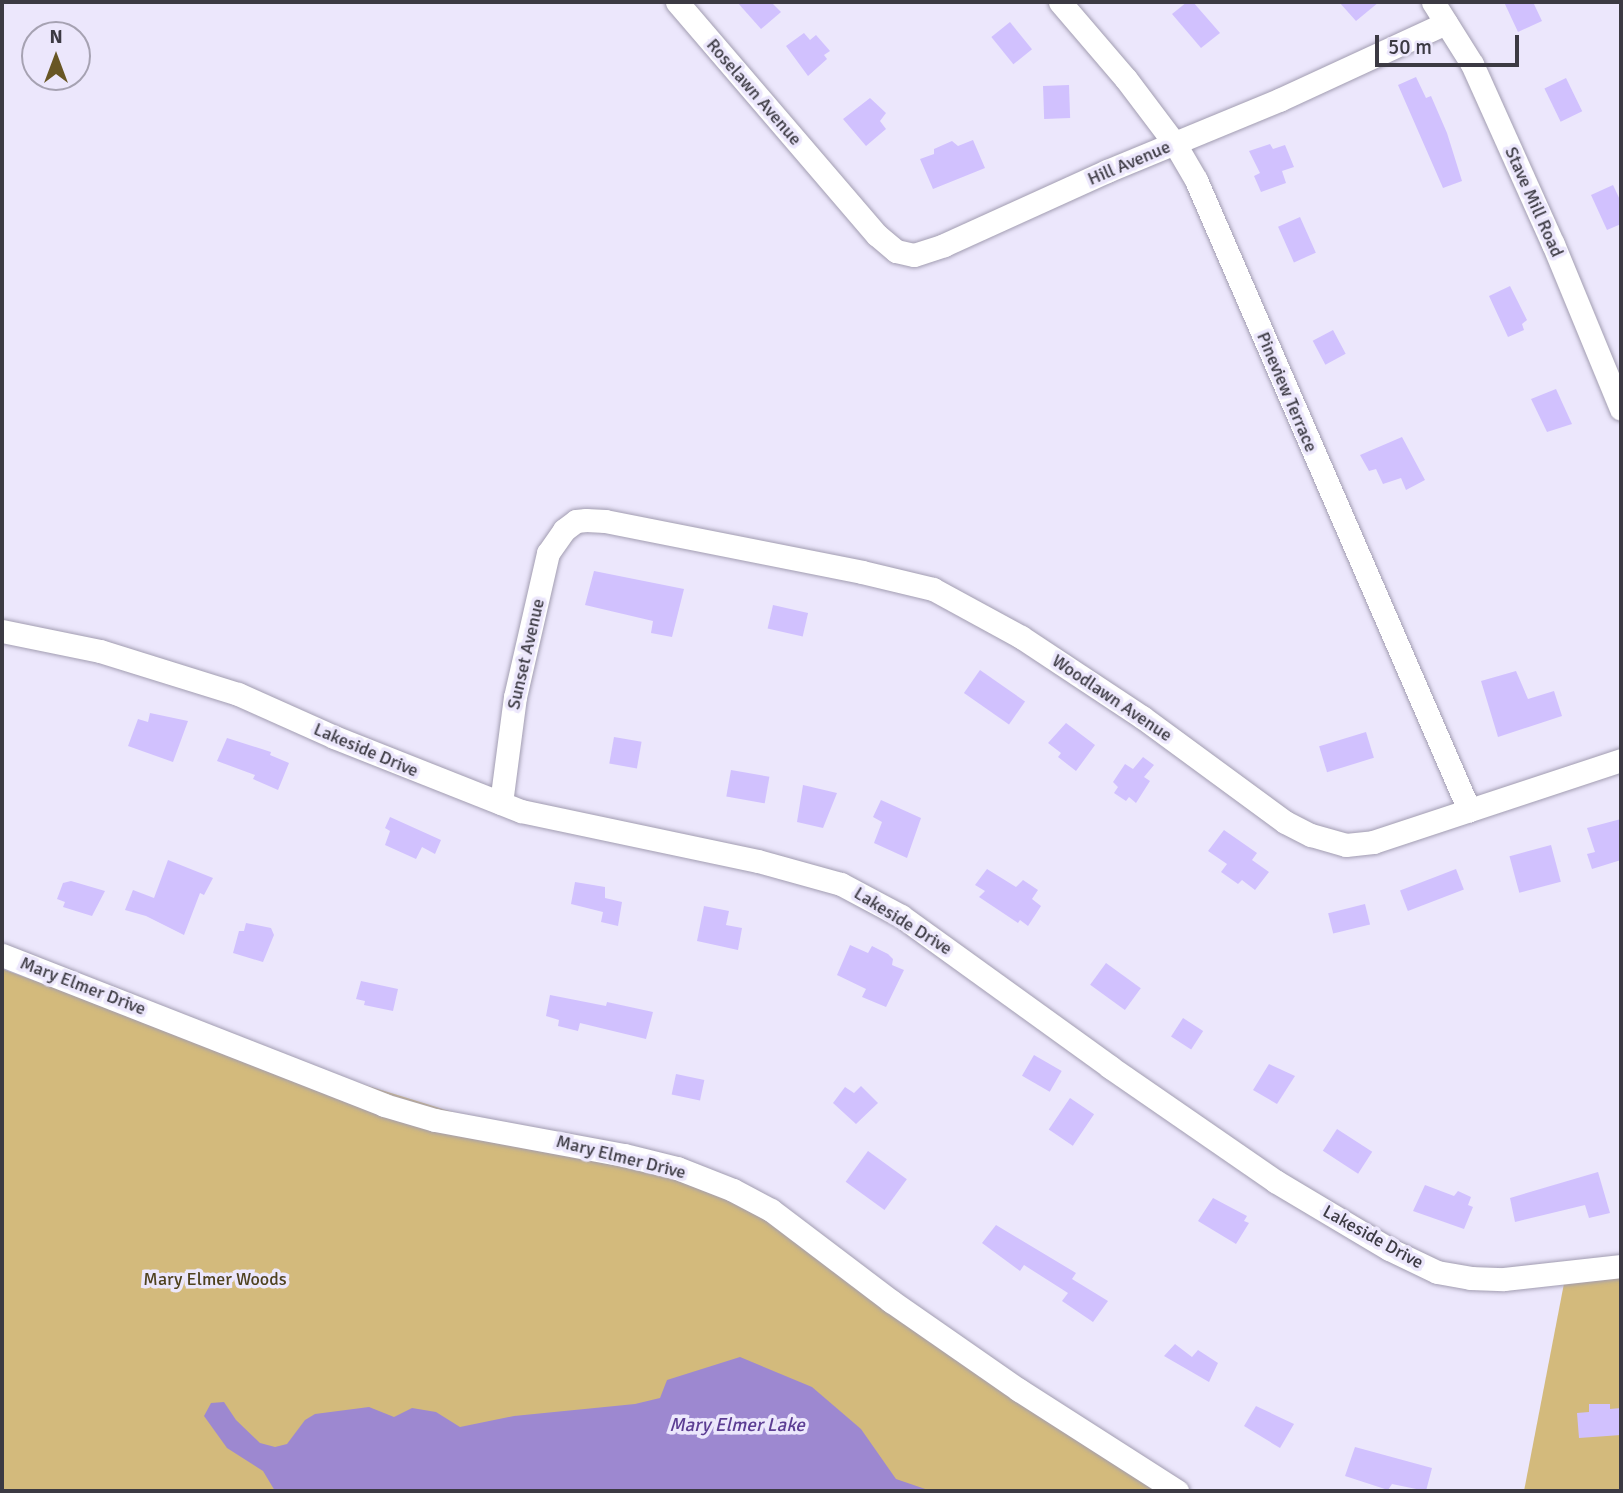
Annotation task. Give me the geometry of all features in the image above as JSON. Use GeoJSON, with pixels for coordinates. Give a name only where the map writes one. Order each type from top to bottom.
{"type":"FeatureCollection","features":[{"type":"Feature","properties":{"kind":"street","name":"Roselawn Avenue"},"geometry":{"type":"LineString","coordinates":[[677,2],[832,183]]}},
{"type":"Feature","properties":{"kind":"street","name":"Pineview Terrace"},"geometry":{"type":"LineString","coordinates":[[1060,2],[1126,79],[1175,144],[1196,180],[1469,810]]}},
{"type":"Feature","properties":{"kind":"street","name":"Stave Mill Road"},"geometry":{"type":"LineString","coordinates":[[1433,2],[1472,64],[1553,244],[1621,409]]}},
{"type":"Feature","properties":{"kind":"street","name":"Hill Avenue"},"geometry":{"type":"LineString","coordinates":[[832,183],[877,235],[896,251],[914,255],[944,245],[1279,100],[1446,23]]}},
{"type":"Feature","properties":{"kind":"street","name":"Woodlawn Avenue"},"geometry":{"type":"LineString","coordinates":[[582,520],[606,521],[933,589],[1021,637],[1142,717],[1285,822],[1328,841],[1359,845],[1621,760]]}},
{"type":"Feature","properties":{"kind":"street","name":"Sunset Avenue"},"geometry":{"type":"LineString","coordinates":[[501,803],[516,697],[548,553],[564,530],[582,520]]}},
{"type":"Feature","properties":{"kind":"street","name":"Lakeside Drive"},"geometry":{"type":"LineString","coordinates":[[2,631],[100,651],[238,694],[334,737],[521,811],[805,872],[867,897],[953,951],[1110,1067],[1275,1181],[1390,1249],[1437,1272],[1470,1278],[1504,1279],[1621,1266]]}},
{"type":"Feature","properties":{"kind":"street","name":"Mary Elmer Drive"},"geometry":{"type":"LineString","coordinates":[[2,956],[384,1105],[435,1120],[624,1155],[677,1168],[733,1190],[771,1210],[891,1301],[1019,1390],[1177,1491]]}},
{"type":"Feature","properties":{"kind":"green space","name":"Mary Elmer Woods"},"geometry":{"type":"Polygon","coordinates":[[[2,969],[83,998],[673,1178],[755,1206],[1169,1491],[2,1491],[2,969]]]}},
{"type":"Feature","properties":{"kind":"green space"},"geometry":{"type":"Polygon","coordinates":[[[1621,1265],[1621,1491],[1524,1491],[1566,1273],[1621,1265]]]}},
{"type":"Feature","properties":{"kind":"water","name":"Mary Elmer Lake"},"geometry":{"type":"Polygon","coordinates":[[[740,1357],[812,1387],[861,1429],[896,1479],[931,1491],[275,1491],[263,1471],[227,1448],[204,1416],[211,1403],[224,1402],[236,1420],[260,1443],[275,1447],[287,1444],[305,1420],[315,1414],[369,1407],[394,1417],[412,1408],[436,1412],[460,1427],[514,1416],[635,1404],[660,1398],[667,1380],[740,1357]]]}},
{"type":"Feature","properties":{"kind":"building"},"geometry":{"type":"Polygon","coordinates":[[[737,2],[771,2],[781,12],[761,29],[737,2]]]}},
{"type":"Feature","properties":{"kind":"building"},"geometry":{"type":"Polygon","coordinates":[[[1187,2],[1193,2],[1220,33],[1201,48],[1172,14],[1187,2]]]}},
{"type":"Feature","properties":{"kind":"building"},"geometry":{"type":"Polygon","coordinates":[[[1339,2],[1379,2],[1356,21],[1339,2]]]}},
{"type":"Feature","properties":{"kind":"building"},"geometry":{"type":"Polygon","coordinates":[[[1504,2],[1533,2],[1542,21],[1518,32],[1504,2]]]}},
{"type":"Feature","properties":{"kind":"building"},"geometry":{"type":"Polygon","coordinates":[[[1010,22],[1032,49],[1013,64],[991,37],[1010,22]]]}},
{"type":"Feature","properties":{"kind":"building"},"geometry":{"type":"Polygon","coordinates":[[[804,33],[810,40],[816,35],[830,51],[824,55],[827,59],[808,76],[786,46],[804,33]]]}},
{"type":"Feature","properties":{"kind":"building"},"geometry":{"type":"Polygon","coordinates":[[[1416,77],[1426,98],[1431,96],[1447,133],[1462,181],[1443,188],[1398,85],[1416,77]]]}},
{"type":"Feature","properties":{"kind":"building"},"geometry":{"type":"Polygon","coordinates":[[[1566,78],[1582,111],[1561,122],[1544,89],[1566,78]]]}},
{"type":"Feature","properties":{"kind":"building"},"geometry":{"type":"Polygon","coordinates":[[[1069,85],[1070,118],[1044,119],[1043,86],[1069,85]]]}},
{"type":"Feature","properties":{"kind":"building"},"geometry":{"type":"Polygon","coordinates":[[[870,98],[886,113],[880,121],[886,129],[866,146],[843,119],[870,98]]]}},
{"type":"Feature","properties":{"kind":"building"},"geometry":{"type":"Polygon","coordinates":[[[973,140],[985,168],[933,189],[920,159],[934,154],[934,149],[952,141],[958,146],[973,140]]]}},
{"type":"Feature","properties":{"kind":"building"},"geometry":{"type":"Polygon","coordinates":[[[1270,144],[1273,149],[1285,145],[1294,167],[1282,171],[1286,183],[1261,192],[1254,176],[1260,173],[1249,151],[1270,144]]]}},
{"type":"Feature","properties":{"kind":"building"},"geometry":{"type":"Polygon","coordinates":[[[1613,185],[1621,202],[1621,224],[1607,230],[1591,195],[1613,185]]]}},
{"type":"Feature","properties":{"kind":"building"},"geometry":{"type":"Polygon","coordinates":[[[1300,217],[1316,253],[1294,262],[1278,227],[1300,217]]]}},
{"type":"Feature","properties":{"kind":"building"},"geometry":{"type":"Polygon","coordinates":[[[1510,286],[1527,320],[1522,324],[1524,330],[1508,337],[1489,296],[1510,286]]]}},
{"type":"Feature","properties":{"kind":"building"},"geometry":{"type":"Polygon","coordinates":[[[1333,330],[1346,354],[1325,365],[1313,341],[1333,330]]]}},
{"type":"Feature","properties":{"kind":"building"},"geometry":{"type":"Polygon","coordinates":[[[1556,389],[1572,424],[1547,432],[1531,399],[1556,389]]]}},
{"type":"Feature","properties":{"kind":"building"},"geometry":{"type":"Polygon","coordinates":[[[1402,437],[1425,480],[1406,490],[1401,478],[1383,484],[1376,469],[1369,471],[1360,455],[1402,437]]]}},
{"type":"Feature","properties":{"kind":"building"},"geometry":{"type":"Polygon","coordinates":[[[594,571],[684,589],[672,637],[651,633],[653,621],[585,605],[594,571]]]}},
{"type":"Feature","properties":{"kind":"building"},"geometry":{"type":"Polygon","coordinates":[[[773,605],[808,613],[803,636],[768,628],[773,605]]]}},
{"type":"Feature","properties":{"kind":"building"},"geometry":{"type":"Polygon","coordinates":[[[980,670],[1025,702],[1009,724],[964,693],[980,670]]]}},
{"type":"Feature","properties":{"kind":"building"},"geometry":{"type":"Polygon","coordinates":[[[1516,671],[1528,699],[1554,691],[1562,716],[1498,737],[1481,681],[1516,671]]]}},
{"type":"Feature","properties":{"kind":"building"},"geometry":{"type":"Polygon","coordinates":[[[150,713],[188,721],[173,762],[128,746],[138,719],[148,722],[150,713]]]}},
{"type":"Feature","properties":{"kind":"building"},"geometry":{"type":"Polygon","coordinates":[[[1066,723],[1095,745],[1076,771],[1058,757],[1061,753],[1048,743],[1066,723]]]}},
{"type":"Feature","properties":{"kind":"building"},"geometry":{"type":"Polygon","coordinates":[[[1366,732],[1374,758],[1327,772],[1319,746],[1366,732]]]}},
{"type":"Feature","properties":{"kind":"building"},"geometry":{"type":"Polygon","coordinates":[[[614,737],[642,742],[637,768],[609,764],[614,737]]]}},
{"type":"Feature","properties":{"kind":"building"},"geometry":{"type":"Polygon","coordinates":[[[227,738],[271,752],[270,755],[289,763],[278,790],[253,779],[255,775],[217,761],[227,738]]]}},
{"type":"Feature","properties":{"kind":"building"},"geometry":{"type":"Polygon","coordinates":[[[1143,757],[1154,765],[1144,777],[1150,781],[1136,803],[1129,797],[1126,801],[1114,793],[1118,787],[1113,782],[1125,764],[1133,769],[1143,757]]]}},
{"type":"Feature","properties":{"kind":"building"},"geometry":{"type":"Polygon","coordinates":[[[731,770],[769,777],[765,803],[726,797],[731,770]]]}},
{"type":"Feature","properties":{"kind":"building"},"geometry":{"type":"Polygon","coordinates":[[[803,785],[837,793],[823,828],[797,822],[803,785]]]}},
{"type":"Feature","properties":{"kind":"building"},"geometry":{"type":"Polygon","coordinates":[[[881,800],[921,818],[907,858],[874,843],[882,822],[873,817],[881,800]]]}},
{"type":"Feature","properties":{"kind":"building"},"geometry":{"type":"Polygon","coordinates":[[[390,817],[441,840],[435,854],[422,847],[416,859],[385,845],[390,831],[385,828],[390,817]]]}},
{"type":"Feature","properties":{"kind":"building"},"geometry":{"type":"Polygon","coordinates":[[[1621,819],[1621,860],[1592,869],[1587,854],[1595,852],[1587,828],[1621,819]]]}},
{"type":"Feature","properties":{"kind":"building"},"geometry":{"type":"Polygon","coordinates":[[[1224,830],[1257,853],[1252,860],[1269,872],[1255,890],[1242,880],[1238,884],[1221,872],[1227,864],[1208,851],[1224,830]]]}},
{"type":"Feature","properties":{"kind":"building"},"geometry":{"type":"Polygon","coordinates":[[[1551,845],[1561,882],[1519,893],[1509,856],[1551,845]]]}},
{"type":"Feature","properties":{"kind":"building"},"geometry":{"type":"Polygon","coordinates":[[[168,860],[213,878],[204,895],[200,893],[184,935],[146,916],[125,910],[133,890],[154,898],[168,860]]]}},
{"type":"Feature","properties":{"kind":"building"},"geometry":{"type":"Polygon","coordinates":[[[987,869],[1016,887],[1023,880],[1038,890],[1032,899],[1041,906],[1028,926],[1020,920],[1018,923],[979,897],[985,891],[975,885],[987,869]]]}},
{"type":"Feature","properties":{"kind":"building"},"geometry":{"type":"Polygon","coordinates":[[[1456,869],[1464,890],[1408,911],[1400,891],[1456,869]]]}},
{"type":"Feature","properties":{"kind":"building"},"geometry":{"type":"Polygon","coordinates":[[[71,881],[105,891],[92,916],[63,907],[65,902],[57,899],[63,883],[71,881]]]}},
{"type":"Feature","properties":{"kind":"building"},"geometry":{"type":"Polygon","coordinates":[[[575,882],[605,887],[605,898],[622,902],[618,926],[601,922],[603,912],[571,904],[575,882]]]}},
{"type":"Feature","properties":{"kind":"building"},"geometry":{"type":"Polygon","coordinates":[[[1365,904],[1370,924],[1333,934],[1328,913],[1365,904]]]}},
{"type":"Feature","properties":{"kind":"building"},"geometry":{"type":"Polygon","coordinates":[[[704,906],[729,911],[726,925],[742,928],[738,950],[697,941],[704,906]]]}},
{"type":"Feature","properties":{"kind":"building"},"geometry":{"type":"Polygon","coordinates":[[[246,923],[271,928],[274,935],[263,962],[233,953],[239,931],[244,931],[246,923]]]}},
{"type":"Feature","properties":{"kind":"building"},"geometry":{"type":"Polygon","coordinates":[[[850,945],[868,953],[872,946],[888,954],[893,959],[892,965],[904,970],[886,1007],[862,997],[866,989],[837,975],[850,945]]]}},
{"type":"Feature","properties":{"kind":"building"},"geometry":{"type":"Polygon","coordinates":[[[1106,963],[1141,988],[1125,1010],[1090,985],[1106,963]]]}},
{"type":"Feature","properties":{"kind":"building"},"geometry":{"type":"Polygon","coordinates":[[[361,981],[398,989],[393,1011],[364,1005],[365,1001],[356,999],[361,981]]]}},
{"type":"Feature","properties":{"kind":"building"},"geometry":{"type":"Polygon","coordinates":[[[550,995],[606,1006],[607,1002],[653,1012],[646,1039],[580,1023],[578,1031],[558,1026],[559,1020],[546,1016],[550,995]]]}},
{"type":"Feature","properties":{"kind":"building"},"geometry":{"type":"Polygon","coordinates":[[[1183,1018],[1203,1031],[1191,1050],[1171,1036],[1183,1018]]]}},
{"type":"Feature","properties":{"kind":"building"},"geometry":{"type":"Polygon","coordinates":[[[1034,1055],[1062,1071],[1050,1092],[1022,1076],[1034,1055]]]}},
{"type":"Feature","properties":{"kind":"building"},"geometry":{"type":"Polygon","coordinates":[[[1269,1064],[1295,1076],[1277,1104],[1253,1090],[1269,1064]]]}},
{"type":"Feature","properties":{"kind":"building"},"geometry":{"type":"Polygon","coordinates":[[[676,1074],[704,1080],[700,1101],[672,1095],[676,1074]]]}},
{"type":"Feature","properties":{"kind":"building"},"geometry":{"type":"Polygon","coordinates":[[[861,1086],[878,1103],[856,1124],[833,1103],[845,1087],[854,1093],[861,1086]]]}},
{"type":"Feature","properties":{"kind":"building"},"geometry":{"type":"Polygon","coordinates":[[[1070,1098],[1094,1114],[1073,1146],[1049,1130],[1070,1098]]]}},
{"type":"Feature","properties":{"kind":"building"},"geometry":{"type":"Polygon","coordinates":[[[1337,1129],[1372,1152],[1358,1174],[1323,1151],[1337,1129]]]}},
{"type":"Feature","properties":{"kind":"building"},"geometry":{"type":"Polygon","coordinates":[[[868,1151],[907,1179],[884,1210],[846,1182],[868,1151]]]}},
{"type":"Feature","properties":{"kind":"building"},"geometry":{"type":"Polygon","coordinates":[[[1598,1172],[1610,1213],[1589,1218],[1585,1205],[1515,1222],[1510,1198],[1598,1172]]]}},
{"type":"Feature","properties":{"kind":"building"},"geometry":{"type":"Polygon","coordinates":[[[1425,1185],[1454,1196],[1458,1191],[1471,1197],[1468,1205],[1473,1207],[1464,1229],[1413,1211],[1425,1185]]]}},
{"type":"Feature","properties":{"kind":"building"},"geometry":{"type":"Polygon","coordinates":[[[1213,1198],[1247,1216],[1244,1221],[1249,1223],[1236,1244],[1198,1221],[1213,1198]]]}},
{"type":"Feature","properties":{"kind":"building"},"geometry":{"type":"Polygon","coordinates":[[[996,1225],[1076,1273],[1072,1279],[1108,1301],[1093,1322],[1062,1301],[1068,1293],[1024,1265],[1020,1271],[982,1243],[996,1225]]]}},
{"type":"Feature","properties":{"kind":"building"},"geometry":{"type":"Polygon","coordinates":[[[1175,1344],[1192,1357],[1198,1350],[1218,1363],[1209,1382],[1164,1356],[1175,1344]]]}},
{"type":"Feature","properties":{"kind":"building"},"geometry":{"type":"Polygon","coordinates":[[[1589,1404],[1610,1404],[1610,1409],[1621,1408],[1621,1435],[1579,1438],[1577,1413],[1589,1412],[1589,1404]]]}},
{"type":"Feature","properties":{"kind":"building"},"geometry":{"type":"Polygon","coordinates":[[[1256,1406],[1294,1424],[1280,1448],[1244,1426],[1256,1406]]]}},
{"type":"Feature","properties":{"kind":"building"},"geometry":{"type":"Polygon","coordinates":[[[1355,1447],[1432,1468],[1426,1491],[1392,1484],[1388,1490],[1345,1476],[1355,1447]]]}}]}
